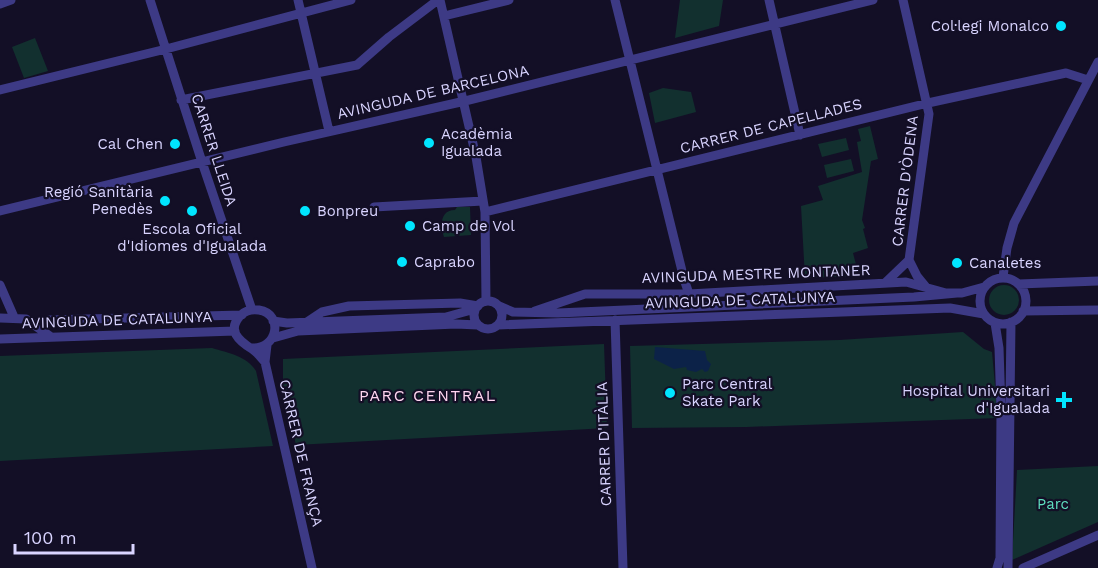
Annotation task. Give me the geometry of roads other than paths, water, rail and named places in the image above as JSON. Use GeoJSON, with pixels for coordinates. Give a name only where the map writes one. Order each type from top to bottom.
{"type":"FeatureCollection","features":[{"type":"Feature","properties":{"kind":"street"},"geometry":{"type":"LineString","coordinates":[[0,4],[11,0]]}},
{"type":"Feature","properties":{"kind":"street","name":"CARRER LLEIDA"},"geometry":{"type":"LineString","coordinates":[[150,0],[181,100],[252,310]]}},
{"type":"Feature","properties":{"kind":"street"},"geometry":{"type":"LineString","coordinates":[[298,0],[329,131]]}},
{"type":"Feature","properties":{"kind":"street"},"geometry":{"type":"LineString","coordinates":[[0,90],[351,0]]}},
{"type":"Feature","properties":{"kind":"street"},"geometry":{"type":"LineString","coordinates":[[181,100],[357,65],[411,19],[439,0],[465,101],[483,201],[480,306],[474,318],[478,325]]}},
{"type":"Feature","properties":{"kind":"street"},"geometry":{"type":"LineString","coordinates":[[444,16],[508,0]]}},
{"type":"Feature","properties":{"kind":"street"},"geometry":{"type":"LineString","coordinates":[[615,0],[689,294]]}},
{"type":"Feature","properties":{"kind":"street"},"geometry":{"type":"LineString","coordinates":[[769,0],[800,135]]}},
{"type":"Feature","properties":{"kind":"street","name":"AVINGUDA DE BARCELONA"},"geometry":{"type":"LineString","coordinates":[[0,211],[329,131],[465,101],[873,0]]}},
{"type":"Feature","properties":{"kind":"street","name":"CARRER D'ÒDENA"},"geometry":{"type":"LineString","coordinates":[[903,0],[930,114],[909,260],[917,276],[928,289]]}},
{"type":"Feature","properties":{"kind":"street"},"geometry":{"type":"LineString","coordinates":[[1003,277],[1007,248],[1014,223],[1098,62]]}},
{"type":"Feature","properties":{"kind":"street"},"geometry":{"type":"LineString","coordinates":[[1066,73],[1077,83],[1081,94]]}},
{"type":"Feature","properties":{"kind":"street","name":"CARRER DE CAPELLADES"},"geometry":{"type":"LineString","coordinates":[[484,212],[928,103],[1066,73],[1088,80]]}},
{"type":"Feature","properties":{"kind":"street"},"geometry":{"type":"LineString","coordinates":[[374,207],[483,201]]}},
{"type":"Feature","properties":{"kind":"street","name":"CARRER D'ÒDENA"},"geometry":{"type":"LineString","coordinates":[[885,283],[909,260]]}},
{"type":"Feature","properties":{"kind":"street"},"geometry":{"type":"LineString","coordinates":[[997,568],[1000,549],[1002,463],[999,348],[995,323],[984,314],[979,298],[984,287],[992,280],[1003,277],[1019,284],[1098,281]]}},
{"type":"Feature","properties":{"kind":"street","name":"AVINGUDA MESTRE MONTANER"},"geometry":{"type":"LineString","coordinates":[[530,313],[585,294],[689,294],[906,282],[928,289],[957,293],[984,287]]}},
{"type":"Feature","properties":{"kind":"street"},"geometry":{"type":"LineString","coordinates":[[995,323],[1011,322],[1023,311],[1026,299],[1024,290],[1019,284]]}},
{"type":"Feature","properties":{"kind":"street"},"geometry":{"type":"LineString","coordinates":[[0,285],[14,317]]}},
{"type":"Feature","properties":{"kind":"street","name":"AVINGUDA DE CATALUNYA"},"geometry":{"type":"LineString","coordinates":[[499,306],[513,312],[530,313],[902,298],[957,293]]}},
{"type":"Feature","properties":{"kind":"street"},"geometry":{"type":"LineString","coordinates":[[307,322],[322,312],[349,306],[460,303],[480,306]]}},
{"type":"Feature","properties":{"kind":"street"},"geometry":{"type":"LineString","coordinates":[[251,348],[261,348],[270,341],[298,331],[456,324],[478,325],[488,329],[498,325],[502,314],[495,303],[446,317],[287,323],[273,321]]}},
{"type":"Feature","properties":{"kind":"street","name":"AVINGUDA DE CATALUNYA"},"geometry":{"type":"LineString","coordinates":[[498,325],[950,308],[984,314]]}},
{"type":"Feature","properties":{"kind":"street"},"geometry":{"type":"LineString","coordinates":[[265,362],[251,348],[240,342],[236,324],[242,315],[252,310],[264,312],[273,321],[275,330],[270,341]]}},
{"type":"Feature","properties":{"kind":"street"},"geometry":{"type":"LineString","coordinates":[[1023,311],[1098,310]]}},
{"type":"Feature","properties":{"kind":"street"},"geometry":{"type":"LineString","coordinates":[[4,339],[27,334],[33,325],[49,320],[234,313],[242,315]]}},
{"type":"Feature","properties":{"kind":"street"},"geometry":{"type":"LineString","coordinates":[[0,318],[26,319],[51,337]]}},
{"type":"Feature","properties":{"kind":"street","name":"CARRER D'ITÀLIA"},"geometry":{"type":"LineString","coordinates":[[615,320],[623,568]]}},
{"type":"Feature","properties":{"kind":"street"},"geometry":{"type":"LineString","coordinates":[[1008,568],[1011,322]]}},
{"type":"Feature","properties":{"kind":"street","name":"AVINGUDA DE CATALUNYA"},"geometry":{"type":"LineString","coordinates":[[4,339],[236,331]]}},
{"type":"Feature","properties":{"kind":"street","name":"CARRER DE FRANÇA"},"geometry":{"type":"LineString","coordinates":[[270,341],[265,362],[312,568]]}},
{"type":"Feature","properties":{"kind":"street"},"geometry":{"type":"LineString","coordinates":[[1023,568],[1098,535]]}},
{"type":"Feature","properties":{"kind":"water"},"geometry":{"type":"Polygon","coordinates":[[[655,347],[705,351],[707,360],[711,364],[705,372],[702,369],[696,372],[687,370],[686,367],[674,369],[654,359],[655,347]]]}},
{"type":"Feature","properties":{"kind":"place","name":"Col·legi Monalco"},"geometry":{"type":"Point","coordinates":[1061,26]}},
{"type":"Feature","properties":{"kind":"place","name":"Acadèmia Igualada"},"geometry":{"type":"Point","coordinates":[429,143]}},
{"type":"Feature","properties":{"kind":"place","name":"Cal Chen"},"geometry":{"type":"Point","coordinates":[175,144]}},
{"type":"Feature","properties":{"kind":"place","name":"Regió Sanitària Penedès"},"geometry":{"type":"Point","coordinates":[165,201]}},
{"type":"Feature","properties":{"kind":"place","name":"Escola Oficial d'Idiomes d'Igualada"},"geometry":{"type":"Point","coordinates":[192,211]}},
{"type":"Feature","properties":{"kind":"place","name":"Bonpreu"},"geometry":{"type":"Point","coordinates":[305,211]}},
{"type":"Feature","properties":{"kind":"place","name":"Camp de Vol"},"geometry":{"type":"Point","coordinates":[410,226]}},
{"type":"Feature","properties":{"kind":"place","name":"Caprabo"},"geometry":{"type":"Point","coordinates":[402,262]}},
{"type":"Feature","properties":{"kind":"place","name":"Canaletes"},"geometry":{"type":"Point","coordinates":[957,263]}},
{"type":"Feature","properties":{"kind":"place","name":"Parc Central Skate Park"},"geometry":{"type":"Point","coordinates":[670,393]}},
{"type":"Feature","properties":{"kind":"place","name":"Hospital Universitari d'Igualada"},"geometry":{"type":"Point","coordinates":[1064,400]}},
{"type":"Feature","properties":{"kind":"district","name":"PARC CENTRAL"},"geometry":{"type":"Point","coordinates":[428,395]}},
{"type":"Feature","properties":{"kind":"park label","name":"Parc"},"geometry":{"type":"Point","coordinates":[1053,504]}}]}
